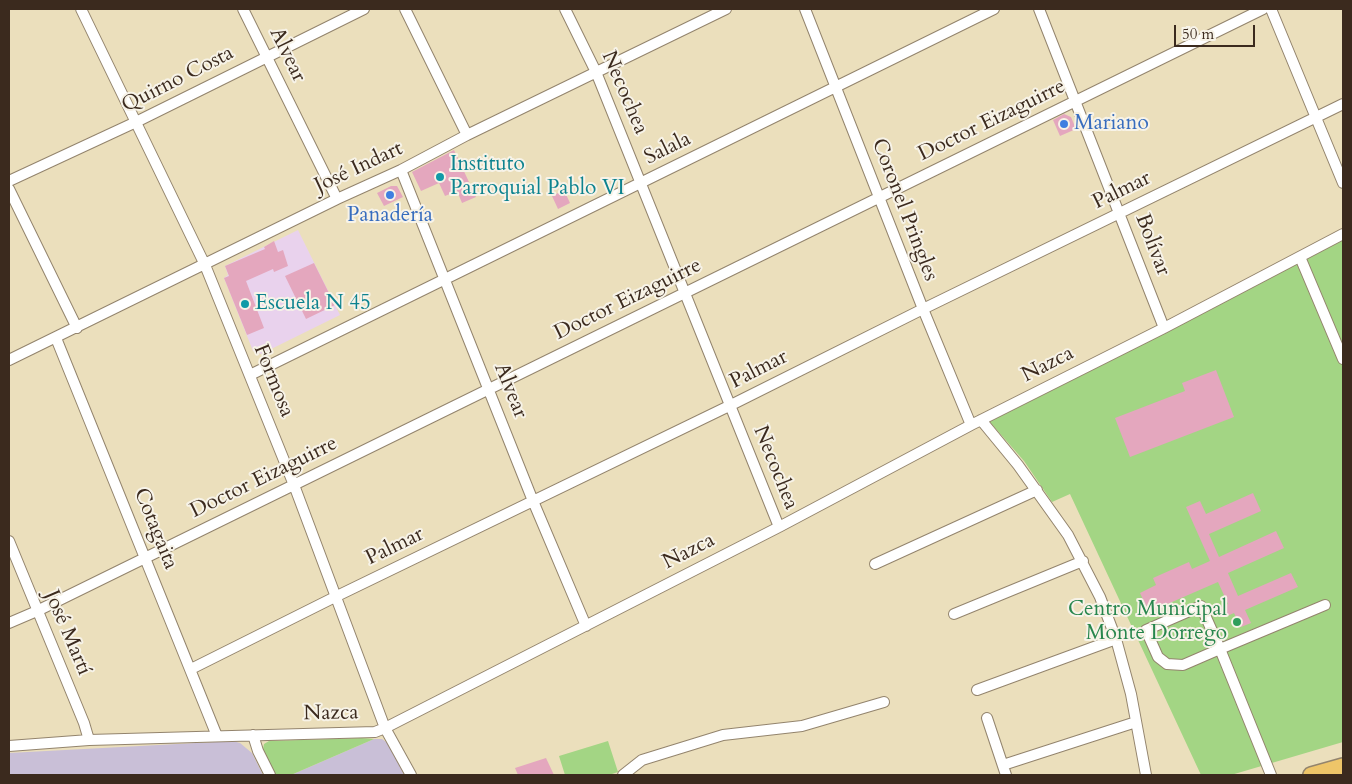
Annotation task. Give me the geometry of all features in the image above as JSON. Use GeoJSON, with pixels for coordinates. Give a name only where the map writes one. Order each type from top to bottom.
{"type":"FeatureCollection","features":[{"type":"Feature","properties":{"kind":"highway"},"geometry":{"type":"LineString","coordinates":[[1311,775],[1343,766]]}},
{"type":"Feature","properties":{"kind":"street","name":"Formosa"},"geometry":{"type":"LineString","coordinates":[[81,9],[205,265],[294,485],[385,728],[411,775]]}},
{"type":"Feature","properties":{"kind":"street","name":"Alvear"},"geometry":{"type":"LineString","coordinates":[[243,9],[336,199]]}},
{"type":"Feature","properties":{"kind":"street","name":"Quirno Costa"},"geometry":{"type":"LineString","coordinates":[[9,181],[136,122],[364,9]]}},
{"type":"Feature","properties":{"kind":"street"},"geometry":{"type":"LineString","coordinates":[[405,9],[467,134]]}},
{"type":"Feature","properties":{"kind":"street","name":"Necochea"},"geometry":{"type":"LineString","coordinates":[[565,9],[596,72],[642,183],[683,293],[779,527]]}},
{"type":"Feature","properties":{"kind":"street","name":"José Indart"},"geometry":{"type":"LineString","coordinates":[[9,360],[336,199],[401,170],[467,134],[726,9]]}},
{"type":"Feature","properties":{"kind":"street","name":"Coronel Pringles"},"geometry":{"type":"LineString","coordinates":[[805,9],[923,309],[971,425]]}},
{"type":"Feature","properties":{"kind":"street","name":"Salala"},"geometry":{"type":"LineString","coordinates":[[250,375],[994,9]]}},
{"type":"Feature","properties":{"kind":"street","name":"Bolívar"},"geometry":{"type":"LineString","coordinates":[[1039,9],[1164,328]]}},
{"type":"Feature","properties":{"kind":"street","name":"Doctor Eizaguirre"},"geometry":{"type":"LineString","coordinates":[[9,623],[37,611],[1263,9]]}},
{"type":"Feature","properties":{"kind":"street"},"geometry":{"type":"LineString","coordinates":[[1271,9],[1343,183]]}},
{"type":"Feature","properties":{"kind":"street","name":"Palmar"},"geometry":{"type":"LineString","coordinates":[[191,669],[1343,104]]}},
{"type":"Feature","properties":{"kind":"street","name":"Alvear"},"geometry":{"type":"LineString","coordinates":[[401,170],[533,501],[586,626]]}},
{"type":"Feature","properties":{"kind":"street"},"geometry":{"type":"LineString","coordinates":[[9,189],[77,328]]}},
{"type":"Feature","properties":{"kind":"street","name":"Nazca"},"geometry":{"type":"LineString","coordinates":[[9,746],[88,740],[375,732],[779,527],[971,425],[1164,328],[1343,234]]}},
{"type":"Feature","properties":{"kind":"street"},"geometry":{"type":"LineString","coordinates":[[1300,257],[1343,359]]}},
{"type":"Feature","properties":{"kind":"street","name":"Cotagaita"},"geometry":{"type":"LineString","coordinates":[[56,338],[217,736]]}},
{"type":"Feature","properties":{"kind":"street"},"geometry":{"type":"LineString","coordinates":[[981,420],[1037,490],[1068,535],[1100,597],[1116,639],[1131,694],[1146,775]]}},
{"type":"Feature","properties":{"kind":"street"},"geometry":{"type":"LineString","coordinates":[[875,564],[1037,490]]}},
{"type":"Feature","properties":{"kind":"street","name":"José Martí"},"geometry":{"type":"LineString","coordinates":[[9,541],[84,722],[88,740]]}},
{"type":"Feature","properties":{"kind":"street"},"geometry":{"type":"LineString","coordinates":[[954,614],[1082,561]]}},
{"type":"Feature","properties":{"kind":"street"},"geometry":{"type":"LineString","coordinates":[[1271,775],[1220,649],[1201,606],[1146,630],[1158,657],[1168,664],[1183,665],[1220,649],[1325,605]]}},
{"type":"Feature","properties":{"kind":"street"},"geometry":{"type":"LineString","coordinates":[[977,690],[1116,639]]}},
{"type":"Feature","properties":{"kind":"street"},"geometry":{"type":"LineString","coordinates":[[623,775],[642,760],[723,735],[802,726],[884,702]]}},
{"type":"Feature","properties":{"kind":"street"},"geometry":{"type":"LineString","coordinates":[[987,718],[1006,775]]}},
{"type":"Feature","properties":{"kind":"street"},"geometry":{"type":"LineString","coordinates":[[1003,764],[1136,722]]}},
{"type":"Feature","properties":{"kind":"street"},"geometry":{"type":"LineString","coordinates":[[253,735],[258,751],[270,775]]}},
{"type":"Feature","properties":{"kind":"shaded area"},"geometry":{"type":"Polygon","coordinates":[[[298,230],[340,315],[261,354],[253,351],[224,278],[228,275],[225,266],[298,230]]]}},
{"type":"Feature","properties":{"kind":"shaded area"},"geometry":{"type":"Polygon","coordinates":[[[374,739],[382,739],[389,744],[404,775],[291,775],[374,739]]]}},
{"type":"Feature","properties":{"kind":"shaded area"},"geometry":{"type":"Polygon","coordinates":[[[233,741],[240,743],[252,753],[263,775],[9,775],[9,753],[233,741]]]}},
{"type":"Feature","properties":{"kind":"green space","name":"Centro Municipal Monte Dorrego"},"geometry":{"type":"Polygon","coordinates":[[[1343,239],[1343,742],[1231,775],[1201,775],[1070,494],[1052,502],[1024,461],[989,421],[1343,239]]]}},
{"type":"Feature","properties":{"kind":"green space"},"geometry":{"type":"Polygon","coordinates":[[[374,739],[291,775],[275,775],[263,749],[264,744],[269,741],[374,739]]]}},
{"type":"Feature","properties":{"kind":"green space"},"geometry":{"type":"Polygon","coordinates":[[[608,741],[618,772],[609,775],[565,775],[559,756],[608,741]]]}},
{"type":"Feature","properties":{"kind":"building","name":"Mariano"},"geometry":{"type":"Polygon","coordinates":[[[1064,114],[1071,117],[1076,129],[1060,136],[1053,120],[1064,114]]]}},
{"type":"Feature","properties":{"kind":"building","name":"Instituto Parroquial Pablo VI"},"geometry":{"type":"Polygon","coordinates":[[[454,150],[476,197],[462,203],[457,191],[445,196],[439,183],[421,191],[412,172],[454,150]]]}},
{"type":"Feature","properties":{"kind":"building","name":"Panadería"},"geometry":{"type":"Polygon","coordinates":[[[391,186],[397,186],[403,197],[384,206],[377,193],[391,186]]]}},
{"type":"Feature","properties":{"kind":"building"},"geometry":{"type":"Polygon","coordinates":[[[564,190],[570,203],[558,209],[552,196],[564,190]]]}},
{"type":"Feature","properties":{"kind":"building","name":"Escuela N 45"},"geometry":{"type":"Polygon","coordinates":[[[274,241],[278,252],[283,250],[288,266],[274,272],[273,269],[246,281],[264,328],[247,335],[224,278],[229,276],[225,266],[265,249],[264,247],[274,241]]]}},
{"type":"Feature","properties":{"kind":"building"},"geometry":{"type":"Polygon","coordinates":[[[314,263],[335,305],[306,319],[285,276],[314,263]]]}},
{"type":"Feature","properties":{"kind":"building"},"geometry":{"type":"Polygon","coordinates":[[[1216,370],[1234,417],[1130,457],[1115,418],[1185,391],[1182,383],[1216,370]]]}},
{"type":"Feature","properties":{"kind":"building"},"geometry":{"type":"Polygon","coordinates":[[[1253,493],[1261,511],[1209,534],[1219,557],[1276,531],[1284,548],[1228,573],[1238,596],[1291,573],[1298,587],[1245,610],[1251,623],[1241,627],[1234,613],[1225,617],[1221,607],[1228,604],[1218,582],[1149,612],[1140,593],[1156,585],[1153,578],[1189,562],[1192,569],[1210,561],[1186,507],[1200,501],[1206,514],[1253,493]]]}},
{"type":"Feature","properties":{"kind":"building"},"geometry":{"type":"Polygon","coordinates":[[[546,758],[554,775],[518,775],[515,768],[546,758]]]}},
{"type":"Feature","properties":{"kind":"place","name":"Mariano"},"geometry":{"type":"Point","coordinates":[1064,124]}},
{"type":"Feature","properties":{"kind":"place","name":"Instituto Parroquial Pablo VI"},"geometry":{"type":"Point","coordinates":[440,177]}},
{"type":"Feature","properties":{"kind":"place","name":"Panadería"},"geometry":{"type":"Point","coordinates":[390,195]}},
{"type":"Feature","properties":{"kind":"place","name":"Escuela N 45"},"geometry":{"type":"Point","coordinates":[245,304]}},
{"type":"Feature","properties":{"kind":"place","name":"Centro Municipal Monte Dorrego"},"geometry":{"type":"Point","coordinates":[1237,622]}}]}
